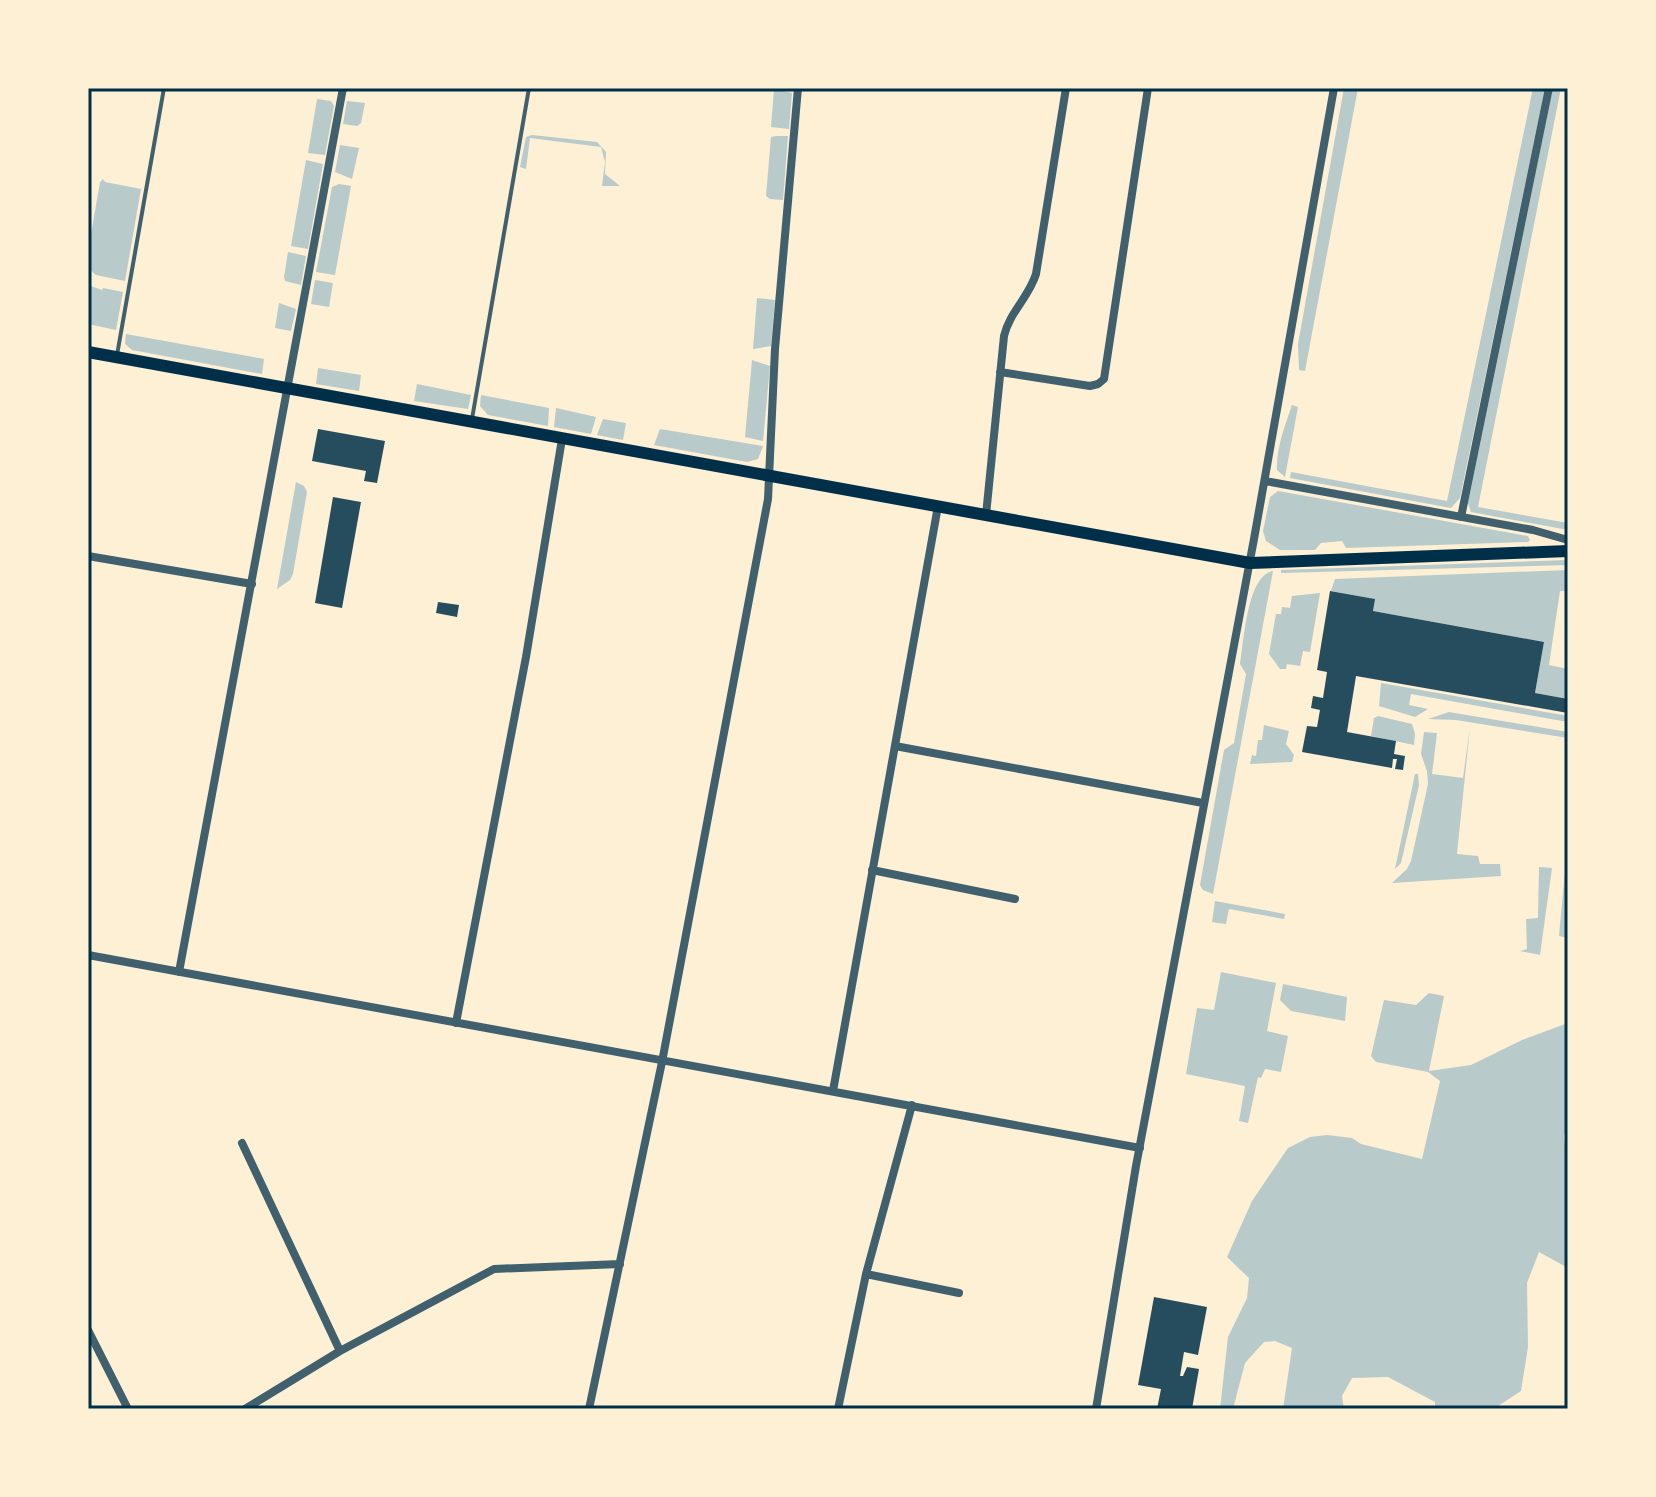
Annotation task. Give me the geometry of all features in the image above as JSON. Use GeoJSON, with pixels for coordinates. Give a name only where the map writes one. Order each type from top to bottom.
{"type":"FeatureCollection","features":[{"type":"Feature","properties":{"kind":"main road"},"geometry":{"type":"LineString","coordinates":[[88,352],[1250,563],[1568,551]]}},
{"type":"Feature","properties":{"kind":"street"},"geometry":{"type":"LineString","coordinates":[[179,972],[343,88]]}},
{"type":"Feature","properties":{"kind":"street"},"geometry":{"type":"LineString","coordinates":[[589,1409],[662,1062],[768,499],[775,349],[798,88]]}},
{"type":"Feature","properties":{"kind":"street"},"geometry":{"type":"LineString","coordinates":[[986,515],[1006,327],[1031,288],[1036,274],[1066,88]]}},
{"type":"Feature","properties":{"kind":"street"},"geometry":{"type":"LineString","coordinates":[[1000,372],[1090,386],[1104,379],[1148,88]]}},
{"type":"Feature","properties":{"kind":"street"},"geometry":{"type":"LineString","coordinates":[[1096,1409],[1140,1148],[1250,563],[1334,88]]}},
{"type":"Feature","properties":{"kind":"street"},"geometry":{"type":"LineString","coordinates":[[1461,517],[1549,88]]}},
{"type":"Feature","properties":{"kind":"street"},"geometry":{"type":"LineString","coordinates":[[456,1023],[526,657],[562,439]]}},
{"type":"Feature","properties":{"kind":"street"},"geometry":{"type":"LineString","coordinates":[[1265,481],[1533,530],[1568,540]]}},
{"type":"Feature","properties":{"kind":"street"},"geometry":{"type":"LineString","coordinates":[[833,1091],[938,506]]}},
{"type":"Feature","properties":{"kind":"street"},"geometry":{"type":"LineString","coordinates":[[88,556],[252,584]]}},
{"type":"Feature","properties":{"kind":"street"},"geometry":{"type":"LineString","coordinates":[[895,746],[1203,803]]}},
{"type":"Feature","properties":{"kind":"street"},"geometry":{"type":"LineString","coordinates":[[872,870],[1015,899]]}},
{"type":"Feature","properties":{"kind":"street"},"geometry":{"type":"LineString","coordinates":[[88,955],[1140,1148]]}},
{"type":"Feature","properties":{"kind":"street"},"geometry":{"type":"LineString","coordinates":[[838,1409],[866,1274],[912,1105]]}},
{"type":"Feature","properties":{"kind":"street"},"geometry":{"type":"LineString","coordinates":[[242,1143],[340,1351]]}},
{"type":"Feature","properties":{"kind":"street"},"geometry":{"type":"LineString","coordinates":[[245,1409],[340,1351],[494,1269],[620,1264]]}},
{"type":"Feature","properties":{"kind":"street"},"geometry":{"type":"LineString","coordinates":[[866,1274],[959,1293]]}},
{"type":"Feature","properties":{"kind":"street"},"geometry":{"type":"LineString","coordinates":[[88,1330],[128,1409]]}},
{"type":"Feature","properties":{"kind":"lane"},"geometry":{"type":"LineString","coordinates":[[117,357],[164,88]]}},
{"type":"Feature","properties":{"kind":"lane"},"geometry":{"type":"LineString","coordinates":[[471,422],[529,88]]}},
{"type":"Feature","properties":{"kind":"shaded area"},"geometry":{"type":"Polygon","coordinates":[[[1344,88],[1358,88],[1305,371],[1299,370],[1298,344],[1344,88]]]}},
{"type":"Feature","properties":{"kind":"shaded area"},"geometry":{"type":"Polygon","coordinates":[[[1533,88],[1545,88],[1460,498],[1451,508],[1290,478],[1291,472],[1447,501],[1533,88]]]}},
{"type":"Feature","properties":{"kind":"shaded area"},"geometry":{"type":"Polygon","coordinates":[[[1553,88],[1561,88],[1478,507],[1568,523],[1568,530],[1471,512],[1468,503],[1553,88]]]}},
{"type":"Feature","properties":{"kind":"shaded area"},"geometry":{"type":"Polygon","coordinates":[[[774,89],[792,93],[789,129],[771,127],[774,89]]]}},
{"type":"Feature","properties":{"kind":"shaded area"},"geometry":{"type":"Polygon","coordinates":[[[317,99],[331,101],[334,106],[325,155],[308,153],[317,99]]]}},
{"type":"Feature","properties":{"kind":"shaded area"},"geometry":{"type":"Polygon","coordinates":[[[347,101],[365,103],[361,123],[357,126],[343,124],[347,101]]]}},
{"type":"Feature","properties":{"kind":"shaded area"},"geometry":{"type":"Polygon","coordinates":[[[532,135],[597,142],[606,152],[605,174],[620,186],[602,186],[605,162],[601,147],[530,138],[526,169],[520,167],[526,137],[532,135]]]}},
{"type":"Feature","properties":{"kind":"shaded area"},"geometry":{"type":"Polygon","coordinates":[[[788,136],[783,200],[766,196],[771,137],[788,136]]]}},
{"type":"Feature","properties":{"kind":"shaded area"},"geometry":{"type":"Polygon","coordinates":[[[340,145],[359,148],[352,179],[335,172],[340,145]]]}},
{"type":"Feature","properties":{"kind":"shaded area"},"geometry":{"type":"Polygon","coordinates":[[[306,160],[323,164],[308,249],[291,246],[306,160]]]}},
{"type":"Feature","properties":{"kind":"shaded area"},"geometry":{"type":"Polygon","coordinates":[[[103,179],[141,189],[125,281],[96,275],[88,268],[88,252],[103,179]]]}},
{"type":"Feature","properties":{"kind":"shaded area"},"geometry":{"type":"Polygon","coordinates":[[[339,184],[351,186],[335,275],[316,272],[332,187],[339,184]]]}},
{"type":"Feature","properties":{"kind":"shaded area"},"geometry":{"type":"Polygon","coordinates":[[[288,252],[306,256],[301,285],[285,281],[288,252]]]}},
{"type":"Feature","properties":{"kind":"shaded area"},"geometry":{"type":"Polygon","coordinates":[[[315,280],[333,283],[329,307],[311,304],[315,280]]]}},
{"type":"Feature","properties":{"kind":"shaded area"},"geometry":{"type":"Polygon","coordinates":[[[88,285],[123,292],[116,330],[88,324],[88,285]]]}},
{"type":"Feature","properties":{"kind":"shaded area"},"geometry":{"type":"Polygon","coordinates":[[[757,298],[775,300],[771,346],[753,349],[757,298]]]}},
{"type":"Feature","properties":{"kind":"shaded area"},"geometry":{"type":"Polygon","coordinates":[[[279,303],[296,309],[291,331],[275,328],[279,303]]]}},
{"type":"Feature","properties":{"kind":"shaded area"},"geometry":{"type":"Polygon","coordinates":[[[126,334],[264,359],[262,374],[132,350],[125,344],[126,334]]]}},
{"type":"Feature","properties":{"kind":"shaded area"},"geometry":{"type":"Polygon","coordinates":[[[752,360],[770,366],[763,441],[745,437],[752,360]]]}},
{"type":"Feature","properties":{"kind":"shaded area"},"geometry":{"type":"Polygon","coordinates":[[[318,368],[361,375],[359,391],[316,384],[318,368]]]}},
{"type":"Feature","properties":{"kind":"shaded area"},"geometry":{"type":"Polygon","coordinates":[[[417,384],[471,395],[468,409],[414,401],[417,384]]]}},
{"type":"Feature","properties":{"kind":"shaded area"},"geometry":{"type":"Polygon","coordinates":[[[481,395],[549,408],[548,426],[488,415],[480,406],[481,395]]]}},
{"type":"Feature","properties":{"kind":"shaded area"},"geometry":{"type":"Polygon","coordinates":[[[1292,405],[1298,407],[1285,477],[1277,470],[1277,462],[1292,405]]]}},
{"type":"Feature","properties":{"kind":"shaded area"},"geometry":{"type":"Polygon","coordinates":[[[556,408],[596,417],[591,434],[554,427],[556,408]]]}},
{"type":"Feature","properties":{"kind":"shaded area"},"geometry":{"type":"Polygon","coordinates":[[[603,419],[626,423],[623,440],[597,435],[603,419]]]}},
{"type":"Feature","properties":{"kind":"shaded area"},"geometry":{"type":"Polygon","coordinates":[[[660,429],[763,446],[758,459],[747,462],[654,445],[660,429]]]}},
{"type":"Feature","properties":{"kind":"shaded area"},"geometry":{"type":"Polygon","coordinates":[[[296,482],[304,486],[307,492],[293,574],[277,589],[296,482]]]}},
{"type":"Feature","properties":{"kind":"shaded area"},"geometry":{"type":"Polygon","coordinates":[[[1278,491],[1528,536],[1530,540],[1346,548],[1342,541],[1321,543],[1315,550],[1280,550],[1266,541],[1263,531],[1270,497],[1278,491]]]}},
{"type":"Feature","properties":{"kind":"shaded area"},"geometry":{"type":"Polygon","coordinates":[[[1568,560],[1568,565],[1281,573],[1281,570],[1568,560]]]}},
{"type":"Feature","properties":{"kind":"shaded area"},"geometry":{"type":"Polygon","coordinates":[[[1568,570],[1568,591],[1560,591],[1549,665],[1568,669],[1568,699],[1535,693],[1544,642],[1373,611],[1374,599],[1331,591],[1335,579],[1568,570]]]}},
{"type":"Feature","properties":{"kind":"shaded area"},"geometry":{"type":"Polygon","coordinates":[[[1273,571],[1213,894],[1203,890],[1200,885],[1224,750],[1234,743],[1246,674],[1240,664],[1245,626],[1257,584],[1264,575],[1273,571]]]}},
{"type":"Feature","properties":{"kind":"shaded area"},"geometry":{"type":"Polygon","coordinates":[[[1320,593],[1310,652],[1303,651],[1300,666],[1287,664],[1286,669],[1280,669],[1269,654],[1276,614],[1281,614],[1282,607],[1290,608],[1292,596],[1320,593]]]}},
{"type":"Feature","properties":{"kind":"shaded area"},"geometry":{"type":"Polygon","coordinates":[[[1381,683],[1568,716],[1568,722],[1411,694],[1409,705],[1428,709],[1415,717],[1379,706],[1381,683]]]}},
{"type":"Feature","properties":{"kind":"shaded area"},"geometry":{"type":"Polygon","coordinates":[[[1449,712],[1568,732],[1568,738],[1456,720],[1428,719],[1449,712]]]}},
{"type":"Feature","properties":{"kind":"shaded area"},"geometry":{"type":"Polygon","coordinates":[[[1378,716],[1412,724],[1414,745],[1371,736],[1374,718],[1378,716]]]}},
{"type":"Feature","properties":{"kind":"shaded area"},"geometry":{"type":"Polygon","coordinates":[[[1264,725],[1289,731],[1286,744],[1294,755],[1292,762],[1250,764],[1252,755],[1256,756],[1258,740],[1262,740],[1264,725]]]}},
{"type":"Feature","properties":{"kind":"shaded area"},"geometry":{"type":"Polygon","coordinates":[[[1470,727],[1457,854],[1478,856],[1480,864],[1500,864],[1501,876],[1392,883],[1411,861],[1428,784],[1421,754],[1424,732],[1437,733],[1432,774],[1463,778],[1470,727]]]}},
{"type":"Feature","properties":{"kind":"shaded area"},"geometry":{"type":"Polygon","coordinates":[[[1415,774],[1418,774],[1419,785],[1401,863],[1395,869],[1415,774]]]}},
{"type":"Feature","properties":{"kind":"shaded area"},"geometry":{"type":"Polygon","coordinates":[[[1568,839],[1568,938],[1559,936],[1568,839]]]}},
{"type":"Feature","properties":{"kind":"shaded area"},"geometry":{"type":"Polygon","coordinates":[[[1539,867],[1552,868],[1540,955],[1520,951],[1527,949],[1526,919],[1538,918],[1539,867]]]}},
{"type":"Feature","properties":{"kind":"shaded area"},"geometry":{"type":"Polygon","coordinates":[[[1215,901],[1285,914],[1284,919],[1229,909],[1226,924],[1212,922],[1215,901]]]}},
{"type":"Feature","properties":{"kind":"shaded area"},"geometry":{"type":"Polygon","coordinates":[[[1221,972],[1276,983],[1267,1031],[1288,1036],[1281,1072],[1265,1069],[1261,1078],[1258,1077],[1248,1123],[1239,1121],[1245,1086],[1186,1074],[1197,1008],[1214,1010],[1221,972]]]}},
{"type":"Feature","properties":{"kind":"shaded area"},"geometry":{"type":"Polygon","coordinates":[[[1283,984],[1347,997],[1345,1021],[1291,1011],[1280,1000],[1283,984]]]}},
{"type":"Feature","properties":{"kind":"shaded area"},"geometry":{"type":"Polygon","coordinates":[[[1429,993],[1444,996],[1429,1071],[1471,1065],[1522,1040],[1568,1023],[1568,1125],[1564,1136],[1568,1175],[1568,1268],[1539,1252],[1527,1283],[1528,1347],[1521,1391],[1495,1408],[1435,1409],[1435,1402],[1388,1377],[1352,1378],[1342,1396],[1344,1409],[1283,1409],[1292,1348],[1275,1341],[1264,1342],[1245,1363],[1233,1409],[1220,1409],[1228,1337],[1247,1298],[1249,1278],[1227,1257],[1252,1201],[1288,1148],[1310,1137],[1327,1135],[1352,1138],[1361,1144],[1422,1159],[1440,1081],[1428,1072],[1376,1062],[1371,1056],[1384,1000],[1416,1005],[1429,993]]]}},
{"type":"Feature","properties":{"kind":"building"},"geometry":{"type":"Polygon","coordinates":[[[318,429],[385,441],[377,483],[364,481],[366,471],[312,461],[318,429]]]}},
{"type":"Feature","properties":{"kind":"building"},"geometry":{"type":"Polygon","coordinates":[[[333,497],[361,502],[342,608],[315,603],[333,497]]]}},
{"type":"Feature","properties":{"kind":"building"},"geometry":{"type":"Polygon","coordinates":[[[1330,591],[1375,599],[1373,611],[1544,642],[1535,693],[1568,699],[1568,713],[1356,676],[1347,732],[1396,741],[1394,754],[1405,756],[1403,770],[1395,769],[1397,759],[1393,759],[1392,768],[1302,752],[1307,726],[1317,727],[1320,710],[1311,708],[1313,696],[1323,698],[1327,672],[1317,670],[1330,591]]]}},
{"type":"Feature","properties":{"kind":"building"},"geometry":{"type":"Polygon","coordinates":[[[438,602],[459,605],[457,617],[436,613],[438,602]]]}},
{"type":"Feature","properties":{"kind":"building"},"geometry":{"type":"Polygon","coordinates":[[[1154,1297],[1207,1307],[1198,1355],[1184,1352],[1180,1376],[1187,1367],[1199,1369],[1192,1409],[1157,1409],[1161,1389],[1138,1385],[1154,1297]]]}}]}
